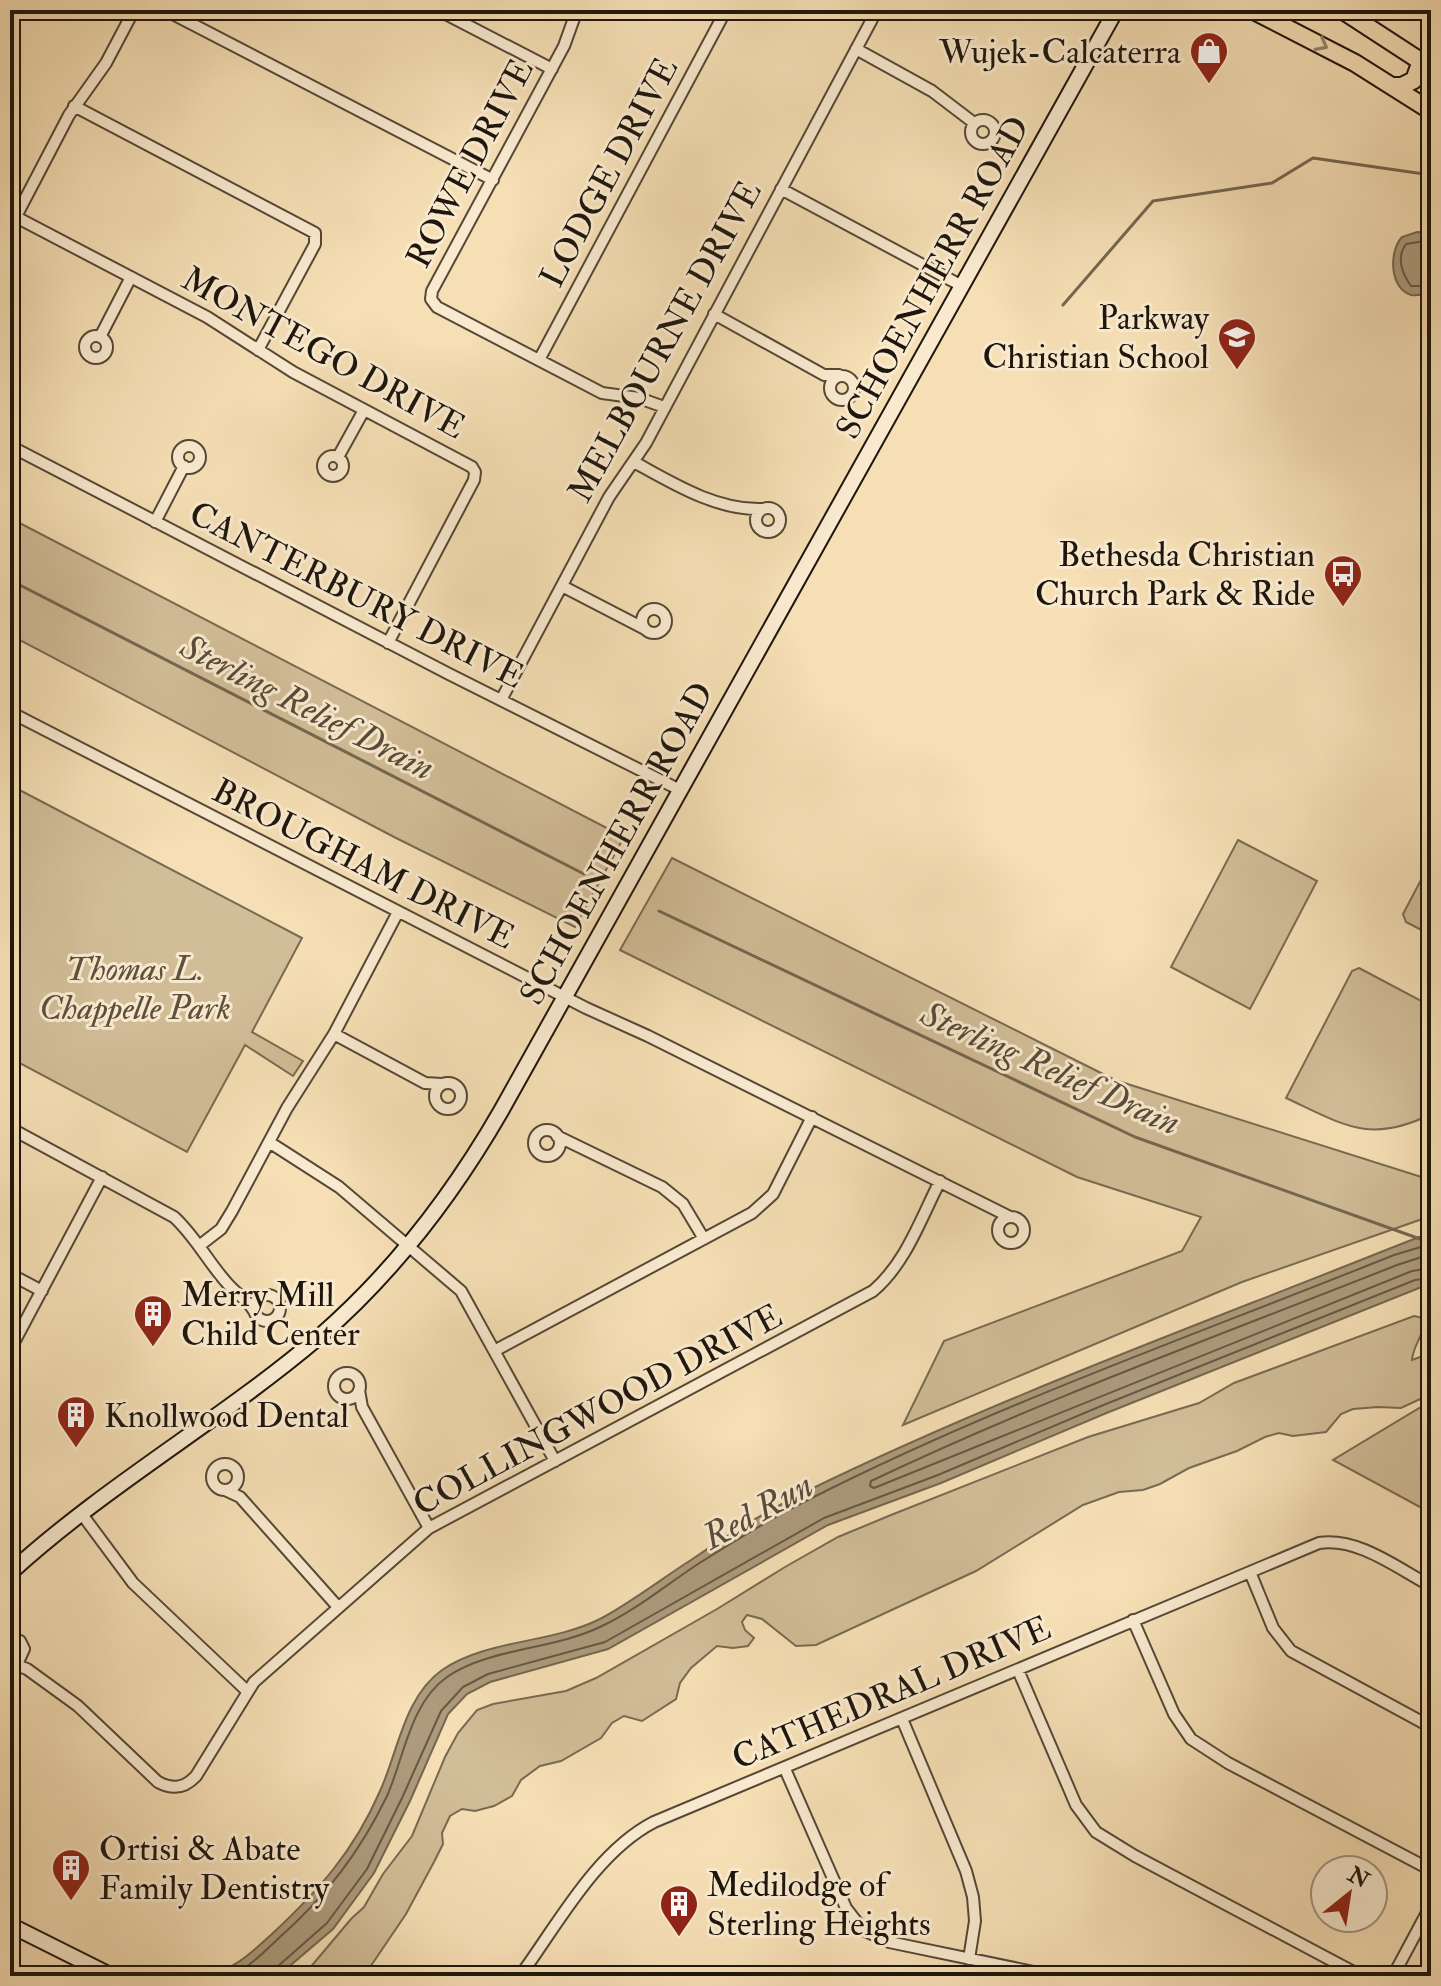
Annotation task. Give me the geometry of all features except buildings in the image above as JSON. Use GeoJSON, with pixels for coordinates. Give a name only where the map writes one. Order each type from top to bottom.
{"type":"FeatureCollection","features":[{"type":"Feature","properties":{"kind":"main road","name":"SCHOENHERR ROAD"},"geometry":{"type":"LineString","coordinates":[[10,1573],[81,1513],[318,1338],[368,1291],[450,1194],[483,1143],[1116,10]]}},
{"type":"Feature","properties":{"kind":"main road"},"geometry":{"type":"LineString","coordinates":[[1252,10],[1331,49],[1431,111]]}},
{"type":"Feature","properties":{"kind":"main road"},"geometry":{"type":"LineString","coordinates":[[1342,10],[1426,65],[1414,80],[1394,86]]}},
{"type":"Feature","properties":{"kind":"main road"},"geometry":{"type":"LineString","coordinates":[[10,1925],[112,1976]]}},
{"type":"Feature","properties":{"kind":"street"},"geometry":{"type":"LineString","coordinates":[[10,228],[74,106],[106,63],[134,10]]}},
{"type":"Feature","properties":{"kind":"street"},"geometry":{"type":"LineString","coordinates":[[165,10],[493,180]]}},
{"type":"Feature","properties":{"kind":"street"},"geometry":{"type":"LineString","coordinates":[[438,10],[552,69]]}},
{"type":"Feature","properties":{"kind":"street","name":"ROWE DRIVE"},"geometry":{"type":"LineString","coordinates":[[539,360],[437,307],[431,299],[432,291],[552,69],[577,10]]}},
{"type":"Feature","properties":{"kind":"street","name":"MELBOURNE DRIVE"},"geometry":{"type":"LineString","coordinates":[[501,700],[614,489],[634,462],[664,407],[877,10]]}},
{"type":"Feature","properties":{"kind":"street"},"geometry":{"type":"LineString","coordinates":[[1424,10],[1431,18]]}},
{"type":"Feature","properties":{"kind":"street","name":"LODGE DRIVE"},"geometry":{"type":"LineString","coordinates":[[539,360],[721,12]]}},
{"type":"Feature","properties":{"kind":"street"},"geometry":{"type":"LineString","coordinates":[[856,49],[932,91],[974,123]]}},
{"type":"Feature","properties":{"kind":"street"},"geometry":{"type":"LineString","coordinates":[[74,106],[311,228],[316,235],[315,244],[258,350]]}},
{"type":"Feature","properties":{"kind":"street"},"geometry":{"type":"LineString","coordinates":[[781,189],[962,286]]}},
{"type":"Feature","properties":{"kind":"street","name":"MONTEGO DRIVE"},"geometry":{"type":"LineString","coordinates":[[16,217],[222,325],[293,372],[470,465],[476,474],[388,643]]}},
{"type":"Feature","properties":{"kind":"street"},"geometry":{"type":"LineString","coordinates":[[100,337],[131,277]]}},
{"type":"Feature","properties":{"kind":"street"},"geometry":{"type":"LineString","coordinates":[[714,314],[824,375],[851,379],[854,387],[851,395],[840,400],[832,396],[824,375]]}},
{"type":"Feature","properties":{"kind":"street"},"geometry":{"type":"LineString","coordinates":[[539,360],[602,393],[639,398],[664,407]]}},
{"type":"Feature","properties":{"kind":"street"},"geometry":{"type":"LineString","coordinates":[[829,388],[832,380],[839,375]]}},
{"type":"Feature","properties":{"kind":"street"},"geometry":{"type":"LineString","coordinates":[[338,457],[364,410]]}},
{"type":"Feature","properties":{"kind":"street","name":"CANTERBURY DRIVE"},"geometry":{"type":"LineString","coordinates":[[10,446],[388,643],[680,790]]}},
{"type":"Feature","properties":{"kind":"street"},"geometry":{"type":"LineString","coordinates":[[634,462],[698,495],[748,510],[771,508],[781,519],[779,526],[774,532],[766,533],[759,529],[748,510]]}},
{"type":"Feature","properties":{"kind":"street"},"geometry":{"type":"LineString","coordinates":[[155,522],[184,466]]}},
{"type":"Feature","properties":{"kind":"street"},"geometry":{"type":"LineString","coordinates":[[756,522],[757,514],[763,509]]}},
{"type":"Feature","properties":{"kind":"street"},"geometry":{"type":"LineString","coordinates":[[562,586],[630,622],[653,633],[661,631],[667,620],[658,609],[650,609],[630,622]]}},
{"type":"Feature","properties":{"kind":"street"},"geometry":{"type":"LineString","coordinates":[[644,614],[642,621],[645,629]]}},
{"type":"Feature","properties":{"kind":"street","name":"BROUGHAM DRIVE"},"geometry":{"type":"LineString","coordinates":[[11,714],[398,912],[1010,1217]]}},
{"type":"Feature","properties":{"kind":"street"},"geometry":{"type":"LineString","coordinates":[[199,1246],[221,1229],[287,1108],[334,1034],[398,912]]}},
{"type":"Feature","properties":{"kind":"street"},"geometry":{"type":"LineString","coordinates":[[334,1034],[425,1083],[455,1085],[461,1092],[460,1101],[454,1108],[446,1109],[438,1105],[425,1083]]}},
{"type":"Feature","properties":{"kind":"street"},"geometry":{"type":"LineString","coordinates":[[435,1097],[436,1089],[442,1084]]}},
{"type":"Feature","properties":{"kind":"street"},"geometry":{"type":"LineString","coordinates":[[496,1350],[752,1213],[773,1194],[812,1117]]}},
{"type":"Feature","properties":{"kind":"street"},"geometry":{"type":"LineString","coordinates":[[10,1128],[174,1217],[259,1319],[268,1322],[276,1318],[280,1310],[279,1302],[273,1296],[244,1298]]}},
{"type":"Feature","properties":{"kind":"street"},"geometry":{"type":"LineString","coordinates":[[572,1144],[549,1156],[540,1155],[533,1144],[536,1135],[551,1131],[669,1192],[683,1204],[704,1239]]}},
{"type":"Feature","properties":{"kind":"street"},"geometry":{"type":"LineString","coordinates":[[557,1136],[560,1144],[557,1152]]}},
{"type":"Feature","properties":{"kind":"street"},"geometry":{"type":"LineString","coordinates":[[269,1142],[339,1187],[461,1291],[555,1461]]}},
{"type":"Feature","properties":{"kind":"street"},"geometry":{"type":"LineString","coordinates":[[10,1350],[102,1177]]}},
{"type":"Feature","properties":{"kind":"street","name":"COLLINGWOOD DRIVE"},"geometry":{"type":"LineString","coordinates":[[27,1669],[78,1706],[158,1782],[175,1788],[184,1786],[196,1776],[247,1691],[429,1528],[873,1291],[900,1260],[940,1181]]}},
{"type":"Feature","properties":{"kind":"street"},"geometry":{"type":"LineString","coordinates":[[994,1210],[998,1235],[1012,1243],[1020,1240],[1023,1227],[1019,1220],[1010,1217],[1002,1220],[998,1227]]}},
{"type":"Feature","properties":{"kind":"street"},"geometry":{"type":"LineString","coordinates":[[10,1274],[42,1291]]}},
{"type":"Feature","properties":{"kind":"street"},"geometry":{"type":"LineString","coordinates":[[254,1311],[257,1299]]}},
{"type":"Feature","properties":{"kind":"street"},"geometry":{"type":"LineString","coordinates":[[362,1407],[338,1396],[334,1388],[338,1376],[347,1373],[354,1375],[359,1382],[362,1407],[429,1528]]}},
{"type":"Feature","properties":{"kind":"street"},"geometry":{"type":"LineString","coordinates":[[347,1399],[354,1397],[359,1390]]}},
{"type":"Feature","properties":{"kind":"street"},"geometry":{"type":"LineString","coordinates":[[240,1497],[238,1472],[225,1463],[217,1467],[212,1479],[217,1487],[240,1497],[338,1607]]}},
{"type":"Feature","properties":{"kind":"street"},"geometry":{"type":"LineString","coordinates":[[225,1490],[238,1481]]}},
{"type":"Feature","properties":{"kind":"street"},"geometry":{"type":"LineString","coordinates":[[81,1513],[133,1583],[247,1691]]}},
{"type":"Feature","properties":{"kind":"street","name":"CATHEDRAL DRIVE"},"geometry":{"type":"LineString","coordinates":[[520,1976],[591,1878],[627,1838],[654,1822],[1319,1543],[1342,1542],[1431,1586]]}},
{"type":"Feature","properties":{"kind":"street"},"geometry":{"type":"LineString","coordinates":[[1250,1572],[1273,1628],[1291,1651],[1431,1727]]}},
{"type":"Feature","properties":{"kind":"street"},"geometry":{"type":"LineString","coordinates":[[1133,1620],[1174,1714],[1191,1739],[1228,1763],[1431,1870]]}},
{"type":"Feature","properties":{"kind":"street"},"geometry":{"type":"LineString","coordinates":[[10,1637],[20,1641],[27,1669]]}},
{"type":"Feature","properties":{"kind":"street"},"geometry":{"type":"LineString","coordinates":[[11,1663],[19,1660],[23,1653]]}},
{"type":"Feature","properties":{"kind":"street"},"geometry":{"type":"LineString","coordinates":[[11,1663],[27,1669]]}},
{"type":"Feature","properties":{"kind":"street"},"geometry":{"type":"LineString","coordinates":[[1018,1670],[1076,1805],[1096,1832],[1135,1856],[1361,1976]]}},
{"type":"Feature","properties":{"kind":"street"},"geometry":{"type":"LineString","coordinates":[[902,1719],[966,1871],[975,1921],[969,1959]]}},
{"type":"Feature","properties":{"kind":"street"},"geometry":{"type":"LineString","coordinates":[[785,1769],[853,1920],[863,1930],[889,1942],[1053,1976]]}},
{"type":"Feature","properties":{"kind":"street"},"geometry":{"type":"LineString","coordinates":[[1393,1976],[1431,1905]]}},
{"type":"Feature","properties":{"kind":"green space"},"geometry":{"type":"Polygon","coordinates":[[[10,518],[624,837],[575,927],[396,838],[10,635],[10,518]]]}},
{"type":"Feature","properties":{"kind":"green space","name":"Thomas L. Chappelle Park"},"geometry":{"type":"Polygon","coordinates":[[[10,785],[302,938],[252,1032],[303,1061],[293,1076],[245,1045],[187,1152],[10,1058],[10,785]]]}},
{"type":"Feature","properties":{"kind":"green space"},"geometry":{"type":"Polygon","coordinates":[[[1238,840],[1317,881],[1250,1009],[1171,967],[1238,840]]]}},
{"type":"Feature","properties":{"kind":"green space"},"geometry":{"type":"Polygon","coordinates":[[[672,858],[1115,1080],[1431,1180],[1431,1216],[1242,1282],[903,1425],[944,1341],[1182,1251],[1201,1217],[1077,1177],[620,950],[672,858]]]}},
{"type":"Feature","properties":{"kind":"green space"},"geometry":{"type":"Polygon","coordinates":[[[1431,861],[1431,935],[1406,922],[1403,914],[1431,861]]]}},
{"type":"Feature","properties":{"kind":"green space"},"geometry":{"type":"Polygon","coordinates":[[[1359,968],[1431,1006],[1431,1114],[1410,1123],[1390,1128],[1357,1127],[1340,1123],[1286,1098],[1352,971],[1359,968]]]}},
{"type":"Feature","properties":{"kind":"green space"},"geometry":{"type":"Polygon","coordinates":[[[1414,1316],[1423,1318],[1423,1324],[1412,1360],[1431,1353],[1431,1394],[1401,1408],[1353,1409],[1341,1414],[1326,1432],[1293,1436],[1279,1433],[1265,1437],[1189,1468],[1160,1484],[1143,1490],[1119,1492],[1083,1505],[976,1571],[816,1645],[796,1646],[762,1619],[747,1615],[742,1622],[754,1638],[748,1646],[717,1646],[691,1668],[680,1683],[676,1699],[642,1721],[624,1716],[612,1723],[601,1738],[561,1761],[540,1766],[521,1780],[512,1796],[494,1806],[475,1811],[462,1809],[450,1816],[442,1833],[443,1844],[434,1862],[406,1914],[364,1976],[303,1976],[364,1907],[383,1874],[412,1836],[445,1757],[458,1733],[477,1710],[493,1704],[566,1691],[596,1678],[838,1537],[1088,1437],[1199,1403],[1234,1383],[1414,1316]]]}},
{"type":"Feature","properties":{"kind":"green space"},"geometry":{"type":"Polygon","coordinates":[[[1431,1403],[1431,1513],[1333,1460],[1426,1404],[1431,1403]]]}},
{"type":"Feature","properties":{"kind":"water"},"geometry":{"type":"Polygon","coordinates":[[[1417,232],[1431,233],[1431,294],[1411,295],[1404,291],[1398,285],[1393,269],[1398,243],[1402,237],[1417,232]]]}},
{"type":"Feature","properties":{"kind":"water","name":"Red Run"},"geometry":{"type":"Polygon","coordinates":[[[1431,1236],[1431,1286],[1419,1288],[1104,1414],[941,1483],[828,1525],[608,1649],[490,1682],[467,1694],[448,1714],[374,1873],[333,1929],[278,1976],[206,1976],[225,1970],[249,1954],[305,1902],[334,1868],[370,1813],[410,1710],[429,1681],[442,1670],[479,1652],[561,1633],[600,1619],[779,1506],[952,1424],[1419,1237],[1431,1236]]]}},
{"type":"Feature","properties":{"kind":"waterway"},"geometry":{"type":"LineString","coordinates":[[1063,305],[1153,201],[1272,183],[1313,158],[1424,174],[1431,172]]}},
{"type":"Feature","properties":{"kind":"waterway","name":"Sterling Relief Drain"},"geometry":{"type":"LineString","coordinates":[[10,580],[584,874]]}},
{"type":"Feature","properties":{"kind":"waterway","name":"Sterling Relief Drain"},"geometry":{"type":"LineString","coordinates":[[659,911],[1135,1137],[1423,1240]]}},
{"type":"Feature","properties":{"kind":"place","name":"Wujek-Calcaterra"},"geometry":{"type":"Point","coordinates":[1209,85]}},
{"type":"Feature","properties":{"kind":"place","name":"Parkway Christian School"},"geometry":{"type":"Point","coordinates":[1237,371]}},
{"type":"Feature","properties":{"kind":"place","name":"Bethesda Christian Church Park & Ride"},"geometry":{"type":"Point","coordinates":[1343,608]}},
{"type":"Feature","properties":{"kind":"place","name":"Merry Mill Child Center"},"geometry":{"type":"Point","coordinates":[153,1348]}},
{"type":"Feature","properties":{"kind":"place","name":"Knollwood Dental"},"geometry":{"type":"Point","coordinates":[76,1449]}},
{"type":"Feature","properties":{"kind":"place","name":"Ortisi & Abate Family Dentistry"},"geometry":{"type":"Point","coordinates":[71,1902]}},
{"type":"Feature","properties":{"kind":"place","name":"Medilodge of Sterling Heights"},"geometry":{"type":"Point","coordinates":[679,1938]}}]}
